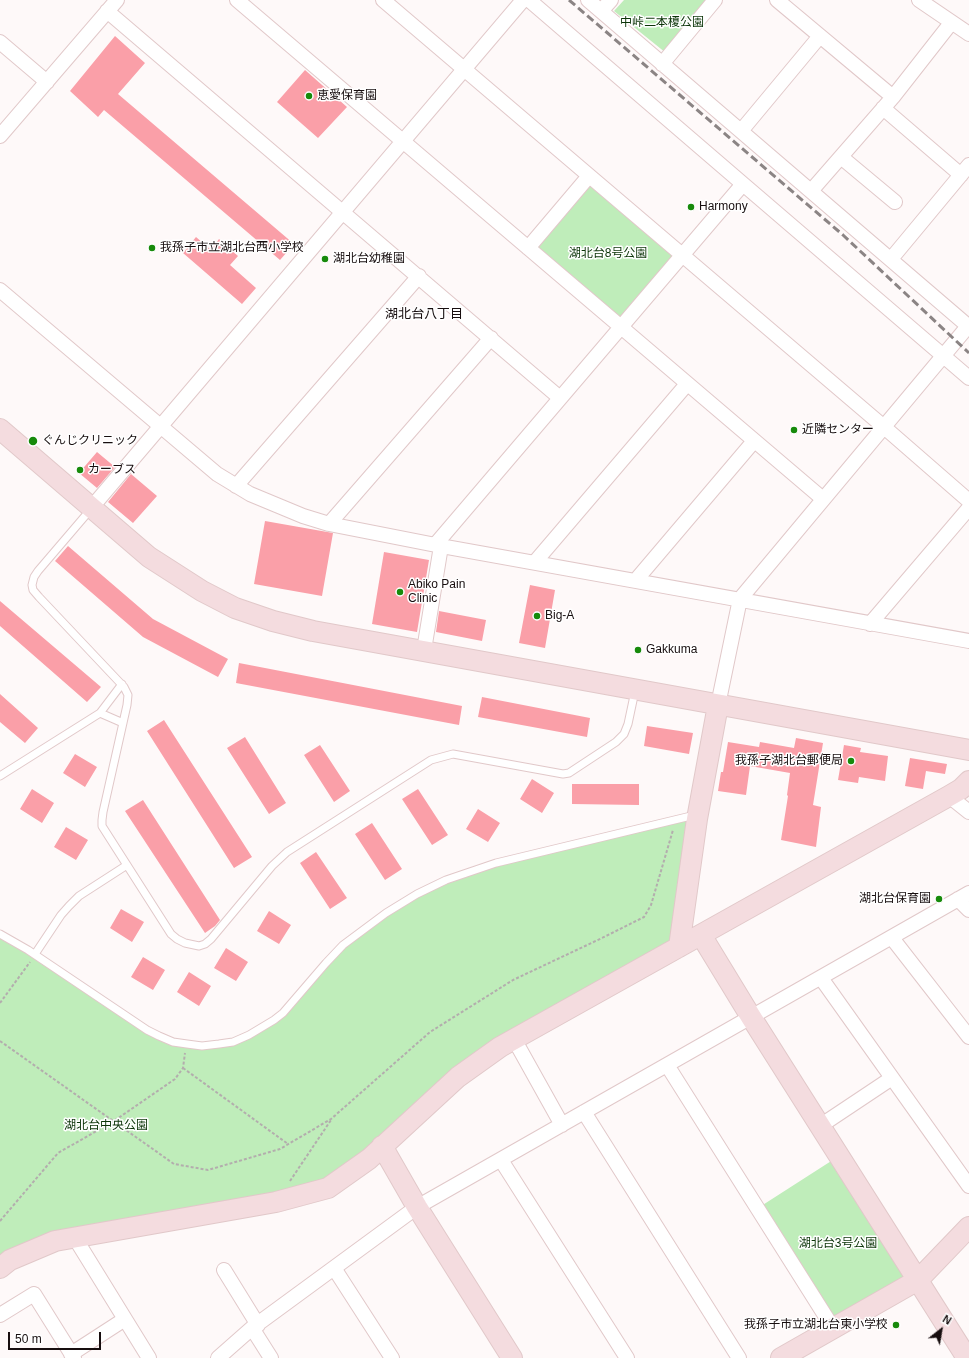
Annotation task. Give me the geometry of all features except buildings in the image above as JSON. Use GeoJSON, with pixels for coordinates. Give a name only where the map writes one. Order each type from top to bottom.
{"type":"FeatureCollection","features":[{"type":"Feature","properties":{"kind":"street"},"geometry":{"type":"LineString","coordinates":[[0,136],[117,0]]}},
{"type":"Feature","properties":{"kind":"street"},"geometry":{"type":"LineString","coordinates":[[237,0],[754,442],[823,499]]}},
{"type":"Feature","properties":{"kind":"street"},"geometry":{"type":"LineString","coordinates":[[382,0],[969,501]]}},
{"type":"Feature","properties":{"kind":"street"},"geometry":{"type":"LineString","coordinates":[[92,507],[523,0]]}},
{"type":"Feature","properties":{"kind":"street"},"geometry":{"type":"LineString","coordinates":[[529,0],[969,378]]}},
{"type":"Feature","properties":{"kind":"street"},"geometry":{"type":"LineString","coordinates":[[588,0],[969,325],[740,598],[718,704],[698,815],[680,947]]}},
{"type":"Feature","properties":{"kind":"street"},"geometry":{"type":"LineString","coordinates":[[601,11],[611,0]]}},
{"type":"Feature","properties":{"kind":"street"},"geometry":{"type":"LineString","coordinates":[[662,64],[714,0]]}},
{"type":"Feature","properties":{"kind":"street"},"geometry":{"type":"LineString","coordinates":[[777,0],[893,97]]}},
{"type":"Feature","properties":{"kind":"street"},"geometry":{"type":"LineString","coordinates":[[919,0],[969,34]]}},
{"type":"Feature","properties":{"kind":"street"},"geometry":{"type":"LineString","coordinates":[[107,11],[560,398]]}},
{"type":"Feature","properties":{"kind":"street"},"geometry":{"type":"LineString","coordinates":[[812,191],[893,97],[951,22]]}},
{"type":"Feature","properties":{"kind":"street"},"geometry":{"type":"LineString","coordinates":[[741,130],[820,36]]}},
{"type":"Feature","properties":{"kind":"street"},"geometry":{"type":"LineString","coordinates":[[0,42],[47,82]]}},
{"type":"Feature","properties":{"kind":"street"},"geometry":{"type":"LineString","coordinates":[[883,108],[965,170],[891,259]]}},
{"type":"Feature","properties":{"kind":"street"},"geometry":{"type":"LineString","coordinates":[[841,157],[895,202]]}},
{"type":"Feature","properties":{"kind":"street"},"geometry":{"type":"LineString","coordinates":[[528,248],[589,176]]}},
{"type":"Feature","properties":{"kind":"street"},"geometry":{"type":"LineString","coordinates":[[424,650],[438,545],[620,326],[743,184]]}},
{"type":"Feature","properties":{"kind":"street"},"geometry":{"type":"LineString","coordinates":[[236,486],[419,276]]}},
{"type":"Feature","properties":{"kind":"street"},"geometry":{"type":"LineString","coordinates":[[0,290],[217,474],[250,494],[303,516],[329,524],[438,545],[740,598],[870,624],[969,641]]}},
{"type":"Feature","properties":{"kind":"street"},"geometry":{"type":"LineString","coordinates":[[329,524],[491,338]]}},
{"type":"Feature","properties":{"kind":"street"},"geometry":{"type":"LineString","coordinates":[[535,562],[687,384]]}},
{"type":"Feature","properties":{"kind":"street"},"geometry":{"type":"LineString","coordinates":[[0,429],[149,557],[202,592],[235,608],[273,621],[313,631],[969,750]]}},
{"type":"Feature","properties":{"kind":"street"},"geometry":{"type":"LineString","coordinates":[[636,580],[754,442]]}},
{"type":"Feature","properties":{"kind":"street"},"geometry":{"type":"LineString","coordinates":[[870,624],[969,508]]}},
{"type":"Feature","properties":{"kind":"street"},"geometry":{"type":"LineString","coordinates":[[0,1268],[10,1260],[55,1242],[276,1202],[328,1188],[369,1158],[458,1077],[500,1047],[949,796],[961,789],[969,781]]}},
{"type":"Feature","properties":{"kind":"street"},"geometry":{"type":"LineString","coordinates":[[949,796],[969,812]]}},
{"type":"Feature","properties":{"kind":"street"},"geometry":{"type":"LineString","coordinates":[[218,1358],[255,1326],[417,1207],[964,896],[969,910]]}},
{"type":"Feature","properties":{"kind":"street"},"geometry":{"type":"LineString","coordinates":[[701,935],[751,1017],[967,1358]]}},
{"type":"Feature","properties":{"kind":"street"},"geometry":{"type":"LineString","coordinates":[[892,938],[969,1037]]}},
{"type":"Feature","properties":{"kind":"street"},"geometry":{"type":"LineString","coordinates":[[820,978],[969,1186]]}},
{"type":"Feature","properties":{"kind":"street"},"geometry":{"type":"LineString","coordinates":[[514,1039],[562,1125]]}},
{"type":"Feature","properties":{"kind":"street"},"geometry":{"type":"LineString","coordinates":[[667,1065],[833,1328]]}},
{"type":"Feature","properties":{"kind":"street"},"geometry":{"type":"LineString","coordinates":[[820,1126],[892,1078]]}},
{"type":"Feature","properties":{"kind":"street"},"geometry":{"type":"LineString","coordinates":[[584,1112],[739,1358]]}},
{"type":"Feature","properties":{"kind":"street"},"geometry":{"type":"LineString","coordinates":[[382,1146],[417,1207],[512,1358]]}},
{"type":"Feature","properties":{"kind":"street"},"geometry":{"type":"LineString","coordinates":[[501,1160],[625,1357]]}},
{"type":"Feature","properties":{"kind":"street"},"geometry":{"type":"LineString","coordinates":[[781,1358],[918,1280],[969,1227]]}},
{"type":"Feature","properties":{"kind":"street"},"geometry":{"type":"LineString","coordinates":[[75,1238],[149,1358]]}},
{"type":"Feature","properties":{"kind":"street"},"geometry":{"type":"LineString","coordinates":[[334,1268],[392,1358]]}},
{"type":"Feature","properties":{"kind":"street"},"geometry":{"type":"LineString","coordinates":[[224,1270],[271,1358]]}},
{"type":"Feature","properties":{"kind":"street"},"geometry":{"type":"LineString","coordinates":[[0,1315],[34,1294],[72,1356],[125,1319]]}},
{"type":"Feature","properties":{"kind":"lane"},"geometry":{"type":"LineString","coordinates":[[92,507],[38,571],[32,584],[33,590],[122,684],[128,695],[102,826],[171,934],[185,943],[199,946],[205,944],[211,939],[272,866],[287,852],[431,760],[453,754],[563,774],[569,773],[616,742],[624,734],[628,724],[636,689]]}},
{"type":"Feature","properties":{"kind":"lane"},"geometry":{"type":"LineString","coordinates":[[0,776],[100,713],[122,684]]}},
{"type":"Feature","properties":{"kind":"lane"},"geometry":{"type":"LineString","coordinates":[[100,713],[123,723]]}},
{"type":"Feature","properties":{"kind":"lane"},"geometry":{"type":"LineString","coordinates":[[0,934],[35,954],[147,1030],[173,1042],[187,1044],[202,1046],[233,1042],[263,1028],[283,1013],[342,946],[367,927],[417,894],[446,880],[496,863],[698,815]]}},
{"type":"Feature","properties":{"kind":"lane"},"geometry":{"type":"LineString","coordinates":[[35,954],[61,915],[79,896],[127,865]]}},
{"type":"Feature","properties":{"kind":"path"},"geometry":{"type":"LineString","coordinates":[[0,1041],[174,1164],[208,1170],[280,1149],[331,1120],[430,1032],[513,980],[644,917],[651,905],[676,820]]}},
{"type":"Feature","properties":{"kind":"path"},"geometry":{"type":"LineString","coordinates":[[0,1003],[35,954]]}},
{"type":"Feature","properties":{"kind":"path"},"geometry":{"type":"LineString","coordinates":[[0,1221],[58,1153],[114,1121],[175,1079],[183,1068],[187,1044]]}},
{"type":"Feature","properties":{"kind":"path"},"geometry":{"type":"LineString","coordinates":[[183,1068],[288,1144]]}},
{"type":"Feature","properties":{"kind":"path"},"geometry":{"type":"LineString","coordinates":[[276,1202],[331,1120]]}},
{"type":"Feature","properties":{"kind":"green space","name":"中峠二本榎公園"},"geometry":{"type":"Polygon","coordinates":[[[624,0],[709,0],[666,53],[614,11],[624,0]]]}},
{"type":"Feature","properties":{"kind":"green space","name":"湖北台8号公園"},"geometry":{"type":"Polygon","coordinates":[[[589,176],[682,255],[620,326],[528,248],[589,176]]]}},
{"type":"Feature","properties":{"kind":"green space","name":"湖北台中央公園"},"geometry":{"type":"Polygon","coordinates":[[[698,815],[679,947],[500,1047],[328,1188],[55,1241],[0,1268],[0,934],[147,1030],[173,1042],[219,1044],[274,1020],[326,963],[386,913],[469,871],[698,815]]]}},
{"type":"Feature","properties":{"kind":"green space","name":"湖北台3号公園"},"geometry":{"type":"Polygon","coordinates":[[[839,1156],[918,1280],[833,1328],[758,1208],[839,1156]]]}},
{"type":"Feature","properties":{"kind":"railway"},"geometry":{"type":"LineString","coordinates":[[569,0],[843,235],[969,353]]}},
{"type":"Feature","properties":{"kind":"place","name":"恵愛保育園"},"geometry":{"type":"Point","coordinates":[309,96]}},
{"type":"Feature","properties":{"kind":"place","name":"Harmony"},"geometry":{"type":"Point","coordinates":[691,207]}},
{"type":"Feature","properties":{"kind":"place","name":"我孫子市立湖北台西小学校"},"geometry":{"type":"Point","coordinates":[152,248]}},
{"type":"Feature","properties":{"kind":"place","name":"湖北台幼稚園"},"geometry":{"type":"Point","coordinates":[325,259]}},
{"type":"Feature","properties":{"kind":"place","name":"近隣センター"},"geometry":{"type":"Point","coordinates":[794,430]}},
{"type":"Feature","properties":{"kind":"place","name":"ぐんじクリニック"},"geometry":{"type":"Point","coordinates":[33,441]}},
{"type":"Feature","properties":{"kind":"place","name":"カーブス"},"geometry":{"type":"Point","coordinates":[80,470]}},
{"type":"Feature","properties":{"kind":"place","name":"Abiko Pain Clinic"},"geometry":{"type":"Point","coordinates":[400,592]}},
{"type":"Feature","properties":{"kind":"place","name":"Big-A"},"geometry":{"type":"Point","coordinates":[537,616]}},
{"type":"Feature","properties":{"kind":"place","name":"Gakkuma"},"geometry":{"type":"Point","coordinates":[638,650]}},
{"type":"Feature","properties":{"kind":"place","name":"我孫子湖北台郵便局"},"geometry":{"type":"Point","coordinates":[851,761]}},
{"type":"Feature","properties":{"kind":"place","name":"湖北台保育園"},"geometry":{"type":"Point","coordinates":[939,899]}},
{"type":"Feature","properties":{"kind":"place","name":"我孫子市立湖北台東小学校"},"geometry":{"type":"Point","coordinates":[896,1325]}},
{"type":"Feature","properties":{"kind":"district","name":"湖北台八丁目"},"geometry":{"type":"Point","coordinates":[424,314]}}]}
